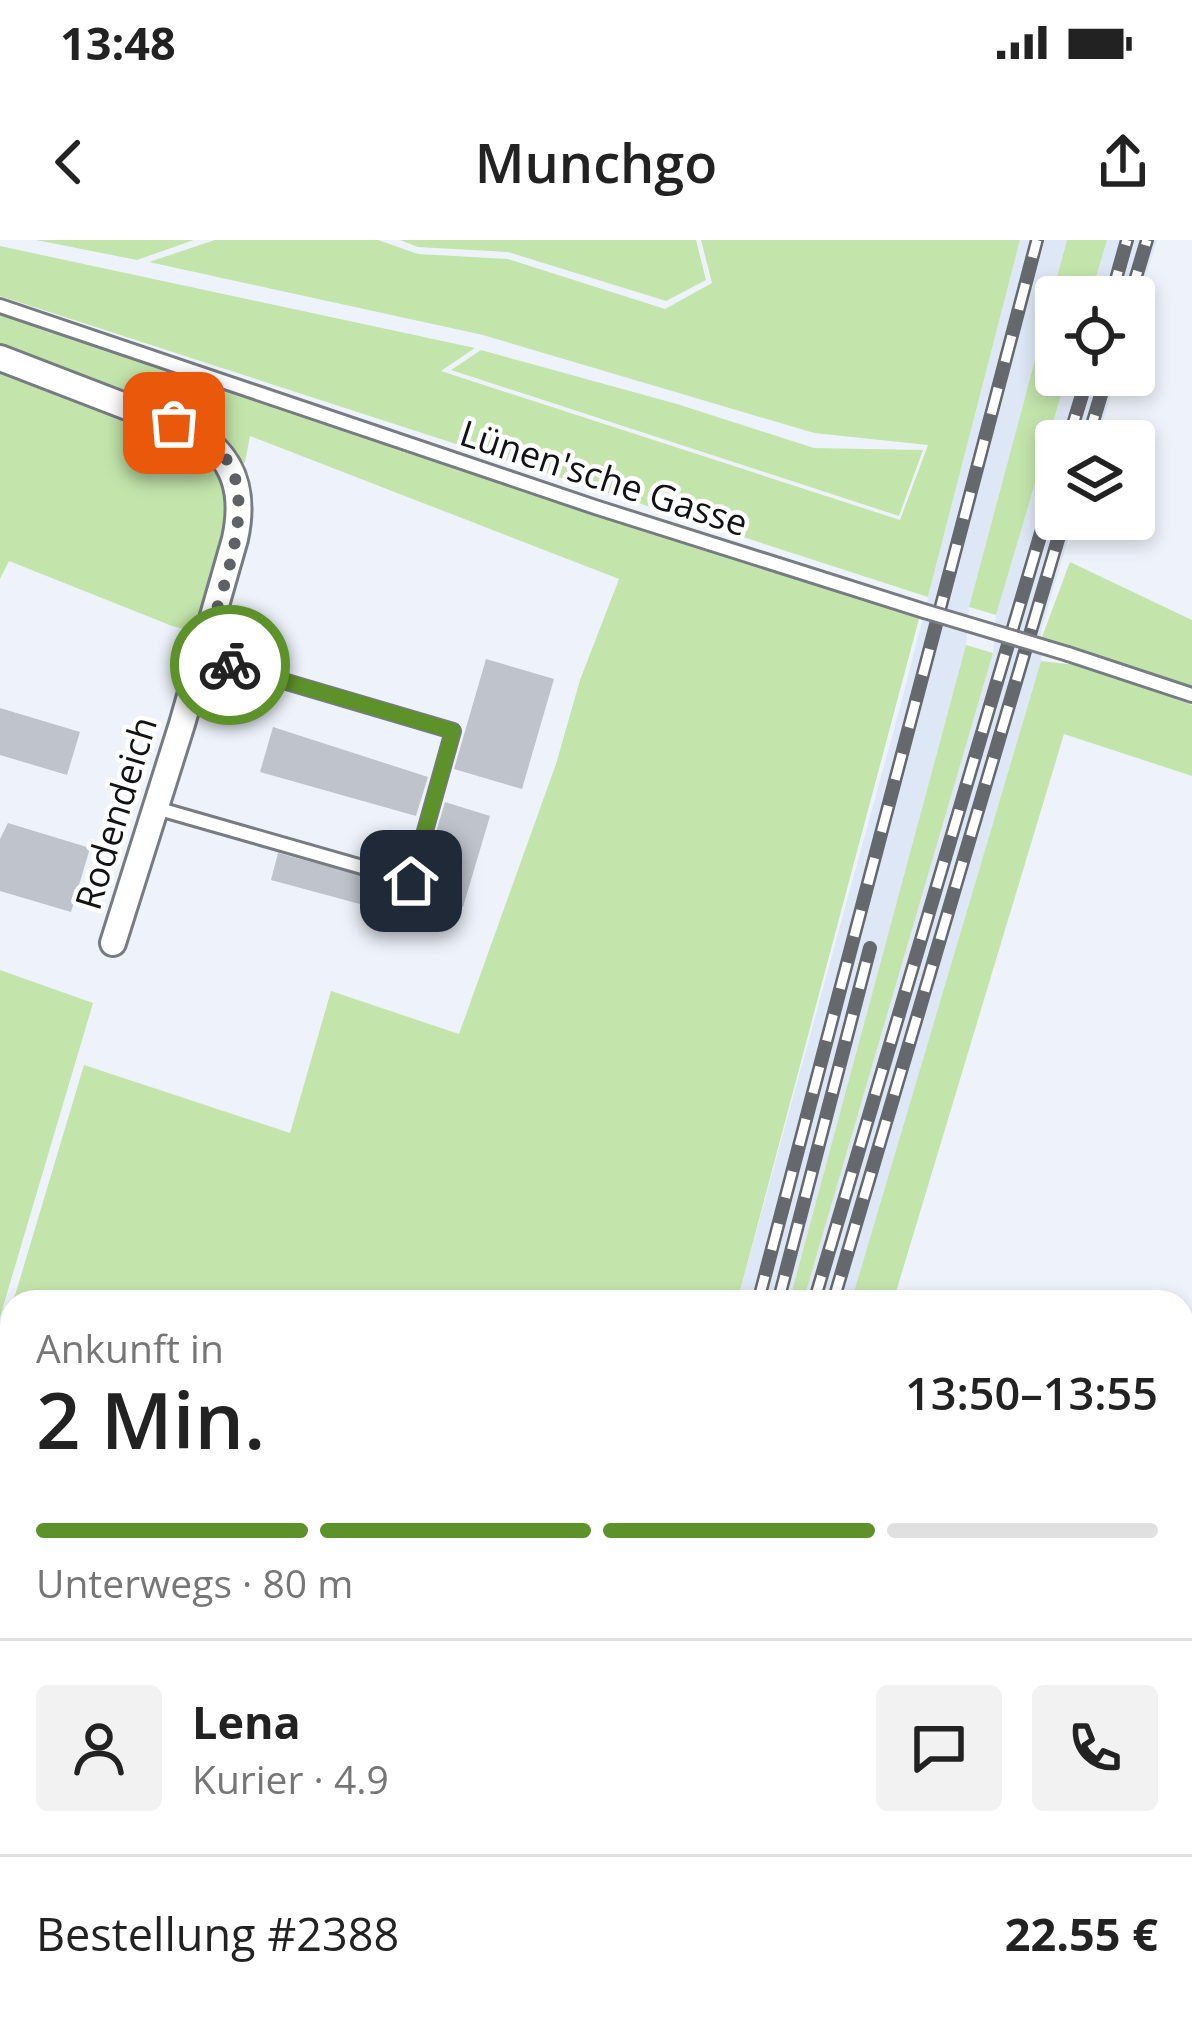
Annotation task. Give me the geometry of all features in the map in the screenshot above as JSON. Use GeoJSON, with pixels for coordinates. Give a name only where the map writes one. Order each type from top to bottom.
{"type":"FeatureCollection","features":[{"type":"Feature","properties":{"kind":"street","name":"Rodendeich"},"geometry":{"type":"LineString","coordinates":[[0,358],[174,423],[209,442],[229,463],[240,508],[202,656],[113,944]]}},
{"type":"Feature","properties":{"kind":"lane","name":"Lünen'sche Gasse"},"geometry":{"type":"LineString","coordinates":[[0,306],[659,529],[1192,695]]}},
{"type":"Feature","properties":{"kind":"lane"},"geometry":{"type":"LineString","coordinates":[[156,808],[411,881],[453,731],[202,656]]}},
{"type":"Feature","properties":{"kind":"shaded area"},"geometry":{"type":"Polygon","coordinates":[[[1020,240],[1067,240],[1057,276],[1035,276],[1035,360],[969,607],[966,645],[792,1290],[740,1290],[899,711],[1020,240]]]}},
{"type":"Feature","properties":{"kind":"shaded area"},"geometry":{"type":"Polygon","coordinates":[[[1107,240],[1157,240],[1146,276],[1096,276],[1107,240]]]}},
{"type":"Feature","properties":{"kind":"shaded area"},"geometry":{"type":"Polygon","coordinates":[[[1061,396],[1111,396],[1103,420],[1054,420],[1061,396]]]}},
{"type":"Feature","properties":{"kind":"shaded area"},"geometry":{"type":"Polygon","coordinates":[[[1035,483],[1035,540],[1068,540],[1041,631],[1041,661],[855,1290],[807,1290],[993,653],[996,615],[1035,483]]]}},
{"type":"Feature","properties":{"kind":"green space"},"geometry":{"type":"Polygon","coordinates":[[[36,240],[194,240],[137,260],[36,240]]]}},
{"type":"Feature","properties":{"kind":"green space"},"geometry":{"type":"Polygon","coordinates":[[[215,240],[378,240],[418,254],[508,259],[665,309],[712,283],[701,240],[1020,240],[928,597],[0,296],[0,246],[475,348],[441,371],[900,520],[928,445],[814,433],[483,335],[149,262],[215,240]]]}},
{"type":"Feature","properties":{"kind":"green space"},"geometry":{"type":"Polygon","coordinates":[[[400,240],[696,240],[706,280],[666,301],[508,252],[418,247],[400,240]]]}},
{"type":"Feature","properties":{"kind":"green space"},"geometry":{"type":"Polygon","coordinates":[[[1067,240],[1107,240],[1096,276],[1057,276],[1067,240]]]}},
{"type":"Feature","properties":{"kind":"green space"},"geometry":{"type":"Polygon","coordinates":[[[0,311],[592,512],[920,615],[740,1290],[17,1290],[84,1065],[290,1133],[331,991],[459,1034],[619,579],[250,436],[241,466],[0,353],[0,311]]]}},
{"type":"Feature","properties":{"kind":"green space"},"geometry":{"type":"Polygon","coordinates":[[[481,350],[814,448],[923,450],[899,516],[451,370],[481,350]]]}},
{"type":"Feature","properties":{"kind":"green space"},"geometry":{"type":"Polygon","coordinates":[[[1035,360],[1035,396],[1061,396],[1054,420],[1035,420],[1035,483],[996,615],[969,607],[1035,360]]]}},
{"type":"Feature","properties":{"kind":"green space"},"geometry":{"type":"Polygon","coordinates":[[[0,364],[215,451],[236,506],[205,634],[172,626],[9,561],[0,579],[0,364]]]}},
{"type":"Feature","properties":{"kind":"green space"},"geometry":{"type":"Polygon","coordinates":[[[1070,562],[1192,620],[1192,690],[1042,637],[1070,562]]]}},
{"type":"Feature","properties":{"kind":"green space"},"geometry":{"type":"Polygon","coordinates":[[[966,645],[993,653],[807,1290],[792,1290],[966,645]]]}},
{"type":"Feature","properties":{"kind":"green space"},"geometry":{"type":"Polygon","coordinates":[[[1041,661],[1086,666],[1192,705],[1192,776],[1064,734],[897,1290],[855,1290],[1041,661]]]}},
{"type":"Feature","properties":{"kind":"green space"},"geometry":{"type":"Polygon","coordinates":[[[0,970],[93,1003],[8,1290],[0,1290],[0,970]]]}},
{"type":"Feature","properties":{"kind":"building"},"geometry":{"type":"Polygon","coordinates":[[[486,659],[554,679],[522,789],[454,769],[486,659]]]}},
{"type":"Feature","properties":{"kind":"building"},"geometry":{"type":"Polygon","coordinates":[[[0,708],[80,732],[67,775],[0,755],[0,708]]]}},
{"type":"Feature","properties":{"kind":"building"},"geometry":{"type":"Polygon","coordinates":[[[273,727],[428,777],[416,816],[260,772],[273,727]]]}},
{"type":"Feature","properties":{"kind":"building"},"geometry":{"type":"Polygon","coordinates":[[[445,802],[490,816],[463,907],[418,893],[445,802]]]}},
{"type":"Feature","properties":{"kind":"building"},"geometry":{"type":"Polygon","coordinates":[[[8,823],[90,848],[71,912],[0,891],[0,839],[8,823]]]}},
{"type":"Feature","properties":{"kind":"building"},"geometry":{"type":"Polygon","coordinates":[[[278,853],[400,886],[393,913],[271,880],[278,853]]]}},
{"type":"Feature","properties":{"kind":"railway"},"geometry":{"type":"LineString","coordinates":[[761,1290],[1037,240]]}},
{"type":"Feature","properties":{"kind":"railway"},"geometry":{"type":"LineString","coordinates":[[1117,276],[1127,240]]}},
{"type":"Feature","properties":{"kind":"railway"},"geometry":{"type":"LineString","coordinates":[[1136,276],[1147,240]]}},
{"type":"Feature","properties":{"kind":"railway"},"geometry":{"type":"LineString","coordinates":[[1074,420],[1082,396]]}},
{"type":"Feature","properties":{"kind":"railway"},"geometry":{"type":"LineString","coordinates":[[1093,420],[1101,396]]}},
{"type":"Feature","properties":{"kind":"railway"},"geometry":{"type":"LineString","coordinates":[[818,1290],[1039,540]]}},
{"type":"Feature","properties":{"kind":"railway"},"geometry":{"type":"LineString","coordinates":[[837,1290],[1058,540]]}},
{"type":"Feature","properties":{"kind":"railway"},"geometry":{"type":"LineString","coordinates":[[781,1290],[870,948]]}},
{"type":"Feature","properties":{"kind":"way so far"},"geometry":{"type":"LineString","coordinates":[[174,423],[218,449],[229,463],[238,490],[238,525],[202,656],[230,665]]}},
{"type":"Feature","properties":{"kind":"route"},"geometry":{"type":"LineString","coordinates":[[230,665],[453,731],[411,881]]}}]}
